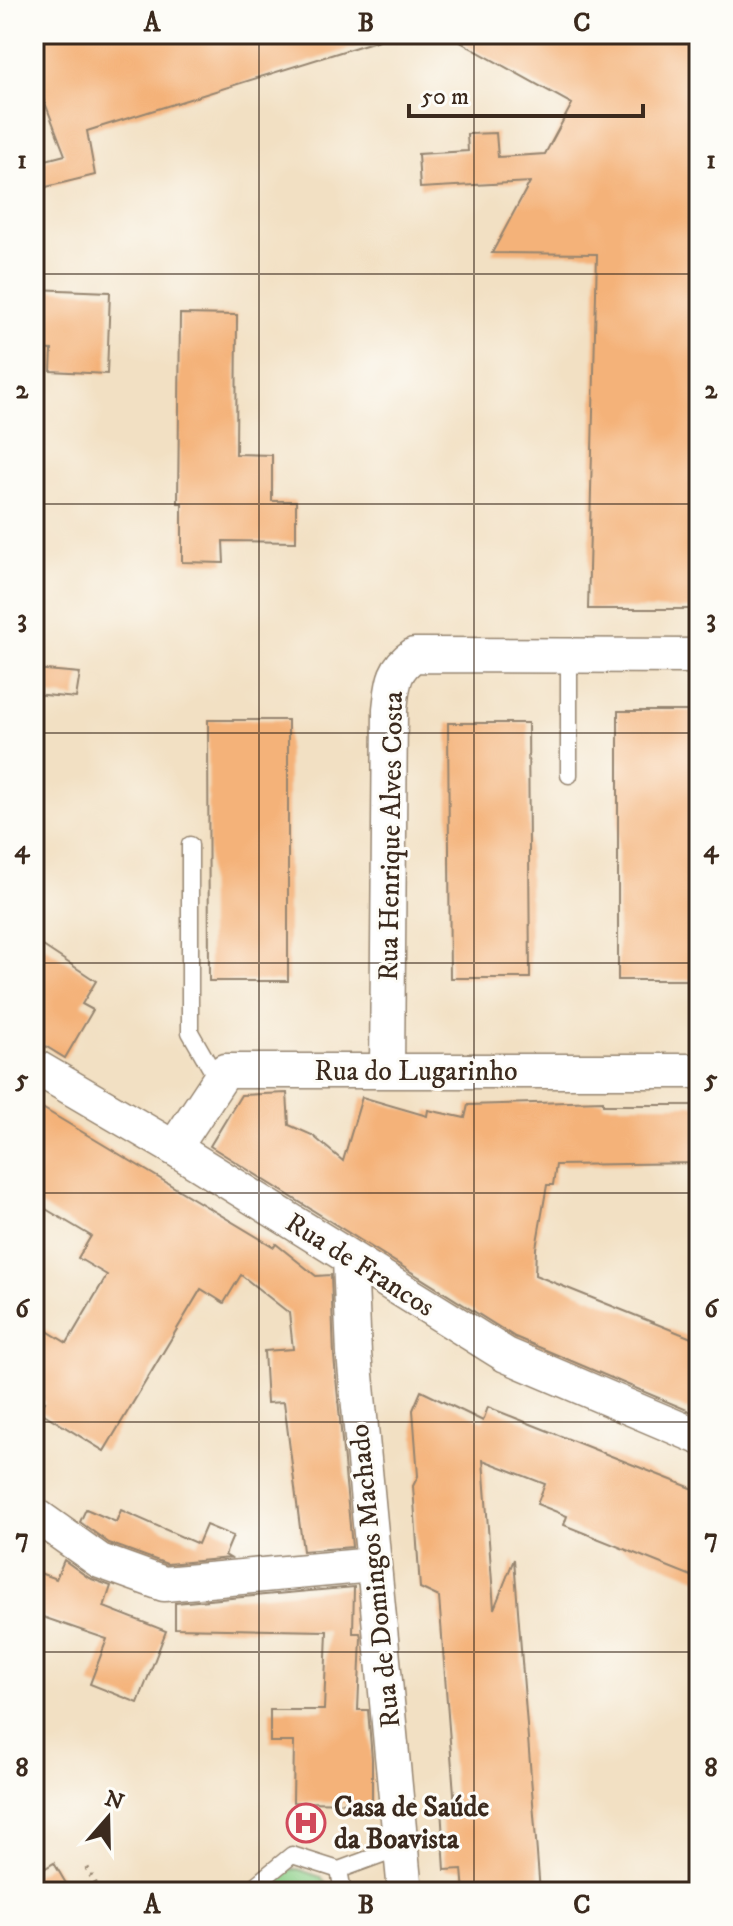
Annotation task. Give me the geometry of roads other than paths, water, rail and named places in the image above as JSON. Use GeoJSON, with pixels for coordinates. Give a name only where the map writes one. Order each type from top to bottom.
{"type":"FeatureCollection","features":[{"type":"Feature","properties":{"kind":"street","name":"Rua Henrique Alves Costa"},"geometry":{"type":"LineString","coordinates":[[387,1070],[390,709],[394,678],[401,664],[414,655],[699,656]]}},
{"type":"Feature","properties":{"kind":"street","name":"Rua de Francos"},"geometry":{"type":"LineString","coordinates":[[34,1066],[174,1148],[506,1355],[699,1437]]}},
{"type":"Feature","properties":{"kind":"street","name":"Rua do Lugarinho"},"geometry":{"type":"LineString","coordinates":[[218,1081],[225,1071],[699,1071]]}},
{"type":"Feature","properties":{"kind":"street"},"geometry":{"type":"LineString","coordinates":[[174,1148],[218,1081]]}},
{"type":"Feature","properties":{"kind":"street","name":"Rua de Domingos Machado"},"geometry":{"type":"LineString","coordinates":[[350,1260],[354,1354],[405,1892]]}},
{"type":"Feature","properties":{"kind":"street"},"geometry":{"type":"LineString","coordinates":[[34,1514],[100,1561],[164,1584],[373,1565]]}},
{"type":"Feature","properties":{"kind":"lane"},"geometry":{"type":"LineString","coordinates":[[569,655],[569,775]]}},
{"type":"Feature","properties":{"kind":"lane"},"geometry":{"type":"LineString","coordinates":[[190,845],[190,1032],[218,1081]]}},
{"type":"Feature","properties":{"kind":"lane"},"geometry":{"type":"LineString","coordinates":[[247,1892],[292,1855],[339,1870],[401,1847]]}},
{"type":"Feature","properties":{"kind":"lane"},"geometry":{"type":"LineString","coordinates":[[339,1870],[343,1892]]}},
{"type":"Feature","properties":{"kind":"place","name":"Casa de Saúde da Boavista"},"geometry":{"type":"Point","coordinates":[306,1823]}}]}
